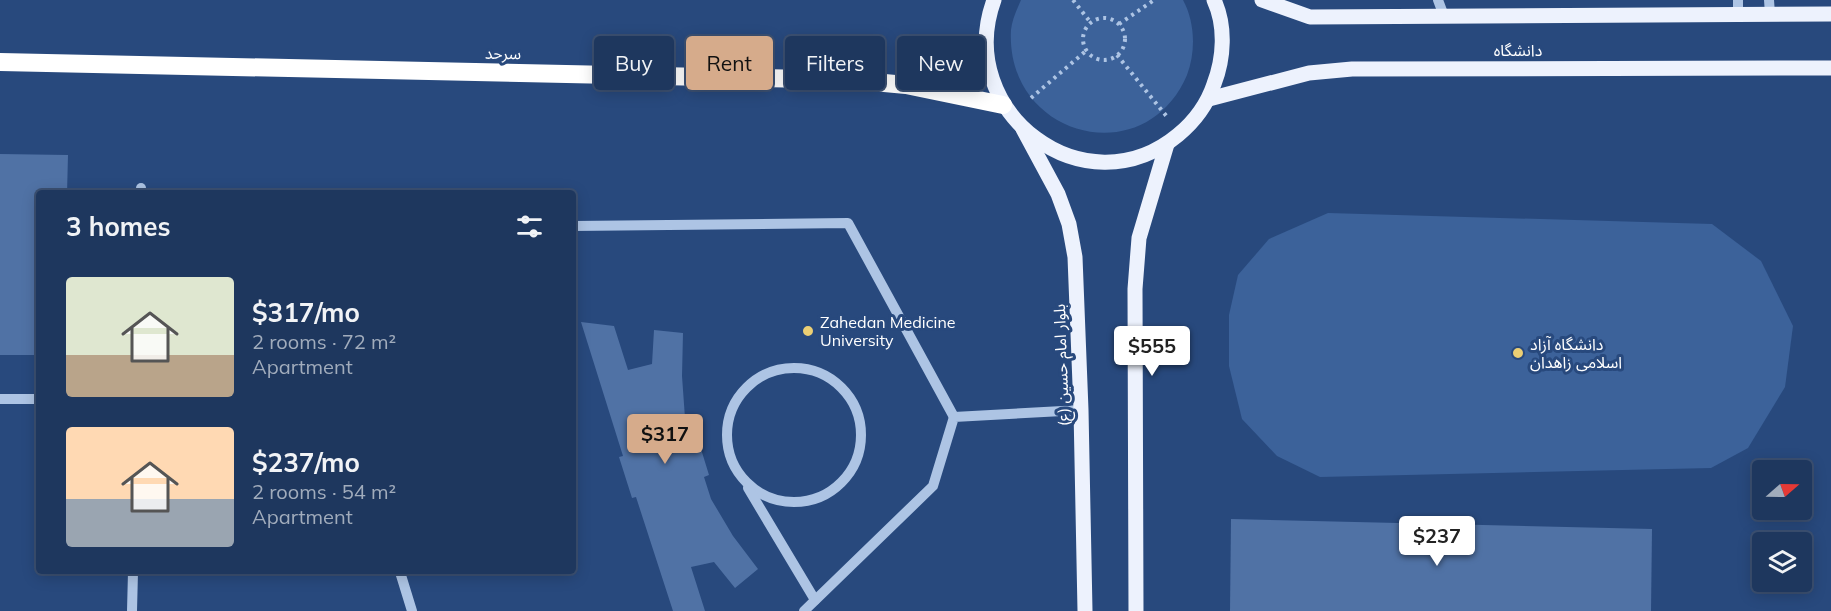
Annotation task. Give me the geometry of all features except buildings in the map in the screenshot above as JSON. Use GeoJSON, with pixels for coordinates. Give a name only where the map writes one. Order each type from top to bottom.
{"type":"FeatureCollection","features":[{"type":"Feature","properties":{"kind":"highway","name":"سرحد"},"geometry":{"type":"LineString","coordinates":[[0,62],[852,80],[906,85],[1004,105]]}},
{"type":"Feature","properties":{"kind":"main road"},"geometry":{"type":"LineString","coordinates":[[994,0],[988,15],[985,46],[990,77],[1004,105],[1023,129],[1048,147],[1077,159],[1108,162],[1139,157],[1167,144],[1191,124],[1209,99],[1220,69],[1223,39],[1218,8],[1214,0]]}},
{"type":"Feature","properties":{"kind":"main road","name":"دانشگاه"},"geometry":{"type":"LineString","coordinates":[[1262,0],[1310,17],[1444,16],[1738,7],[1769,7],[1831,14]]}},
{"type":"Feature","properties":{"kind":"main road","name":"دانشگاه"},"geometry":{"type":"LineString","coordinates":[[1209,99],[1309,73],[1352,69],[1831,68]]}},
{"type":"Feature","properties":{"kind":"main road","name":"بلوار امام حسین (ع)"},"geometry":{"type":"LineString","coordinates":[[1023,129],[1058,194],[1069,224],[1075,257],[1085,611]]}},
{"type":"Feature","properties":{"kind":"main road"},"geometry":{"type":"LineString","coordinates":[[1136,611],[1135,289],[1139,238],[1167,144]]}},
{"type":"Feature","properties":{"kind":"lane"},"geometry":{"type":"LineString","coordinates":[[1438,0],[1444,16]]}},
{"type":"Feature","properties":{"kind":"lane"},"geometry":{"type":"LineString","coordinates":[[576,226],[848,223],[954,417],[933,486],[804,611]]}},
{"type":"Feature","properties":{"kind":"lane"},"geometry":{"type":"LineString","coordinates":[[744,480],[757,491],[773,499],[790,502],[807,501],[824,495],[838,486],[850,472],[858,456],[861,439],[854,405],[844,390],[815,371],[798,368],[780,369],[764,375],[749,385],[737,398],[730,414],[727,431],[728,448],[734,465],[815,600]]}},
{"type":"Feature","properties":{"kind":"lane"},"geometry":{"type":"LineString","coordinates":[[0,399],[36,399]]}},
{"type":"Feature","properties":{"kind":"lane"},"geometry":{"type":"LineString","coordinates":[[954,417],[1081,410]]}},
{"type":"Feature","properties":{"kind":"lane"},"geometry":{"type":"LineString","coordinates":[[132,611],[133,574]]}},
{"type":"Feature","properties":{"kind":"lane"},"geometry":{"type":"LineString","coordinates":[[401,574],[412,611]]}},
{"type":"Feature","properties":{"kind":"path"},"geometry":{"type":"LineString","coordinates":[[1073,0],[1091,23]]}},
{"type":"Feature","properties":{"kind":"path"},"geometry":{"type":"LineString","coordinates":[[1119,24],[1154,0]]}},
{"type":"Feature","properties":{"kind":"path"},"geometry":{"type":"LineString","coordinates":[[1107,18],[1119,24],[1123,30],[1124,44],[1117,55],[1104,60],[1091,55],[1083,37],[1091,23],[1094,20],[1107,18]]}},
{"type":"Feature","properties":{"kind":"path"},"geometry":{"type":"LineString","coordinates":[[1031,98],[1087,50]]}},
{"type":"Feature","properties":{"kind":"path"},"geometry":{"type":"LineString","coordinates":[[1117,55],[1180,133]]}},
{"type":"Feature","properties":{"kind":"shaded area"},"geometry":{"type":"Polygon","coordinates":[[[1021,0],[1183,0],[1190,18],[1193,37],[1192,56],[1187,75],[1167,106],[1141,125],[1111,132],[1081,130],[1053,117],[1030,96],[1015,67],[1011,30],[1021,0]]]}},
{"type":"Feature","properties":{"kind":"shaded area"},"geometry":{"type":"Polygon","coordinates":[[[1328,213],[1712,224],[1761,261],[1793,326],[1785,387],[1748,448],[1711,468],[1320,477],[1277,456],[1242,419],[1229,366],[1229,315],[1238,275],[1269,239],[1328,213]]]}},
{"type":"Feature","properties":{"kind":"place","name":"Zahedan Medicine University"},"geometry":{"type":"Point","coordinates":[808,331]}},
{"type":"Feature","properties":{"kind":"place","name":"دانشگاه آزاد اسلامی زاهدان"},"geometry":{"type":"Point","coordinates":[1518,353]}}]}
